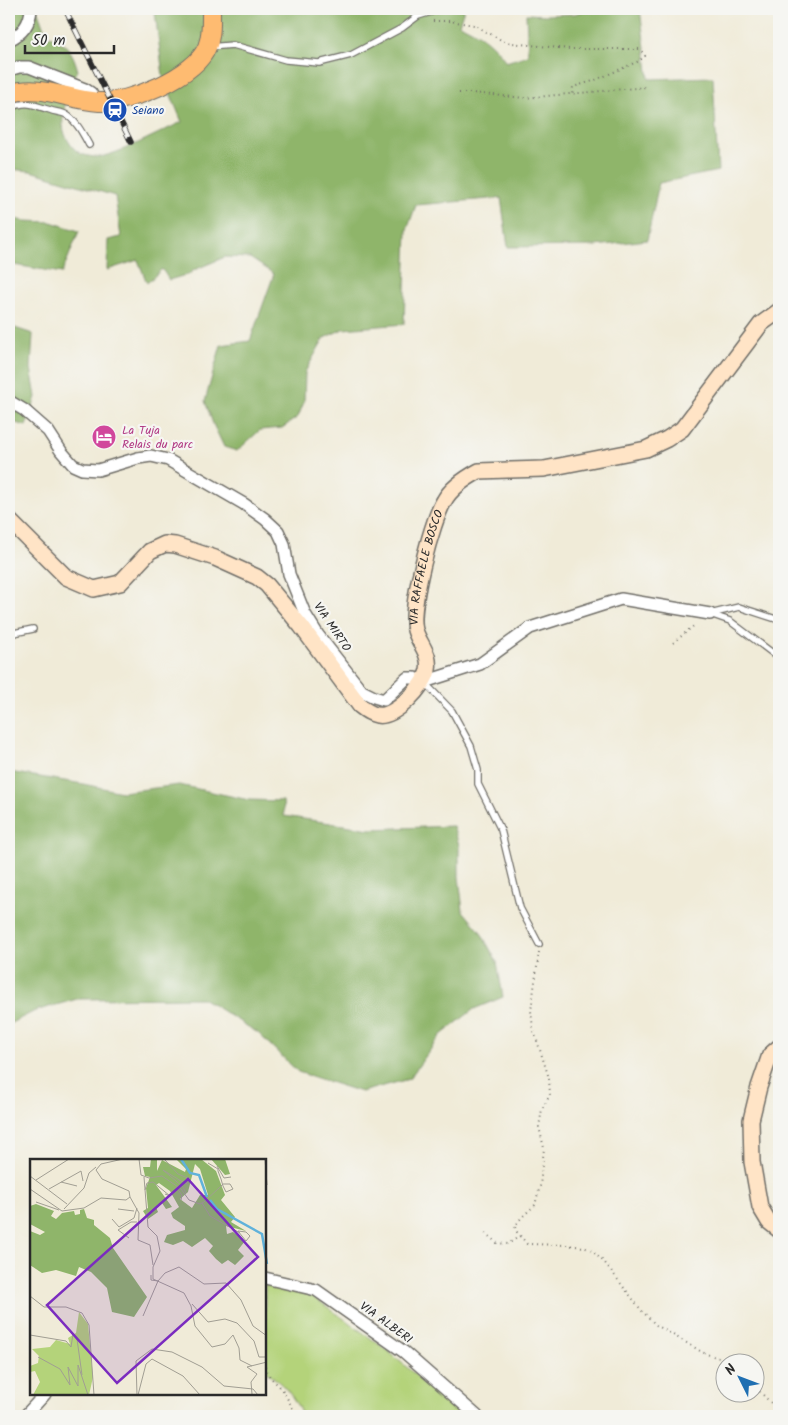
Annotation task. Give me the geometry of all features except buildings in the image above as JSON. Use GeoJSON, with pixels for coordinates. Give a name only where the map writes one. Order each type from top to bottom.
{"type":"FeatureCollection","features":[{"type":"Feature","properties":{"kind":"main road"},"geometry":{"type":"LineString","coordinates":[[9,94],[20,90],[34,89],[94,102],[106,103],[126,100],[184,74],[200,60],[207,47],[210,34],[210,9]]}},
{"type":"Feature","properties":{"kind":"street"},"geometry":{"type":"LineString","coordinates":[[9,40],[20,35],[31,16],[31,9]]}},
{"type":"Feature","properties":{"kind":"street"},"geometry":{"type":"LineString","coordinates":[[9,70],[29,67],[85,89],[91,94],[94,102]]}},
{"type":"Feature","properties":{"kind":"street","name":"VIA RAFFAELE BOSCO"},"geometry":{"type":"LineString","coordinates":[[424,682],[428,669],[426,653],[415,631],[413,614],[427,551],[443,502],[450,493],[479,471],[544,469],[646,449],[668,439],[682,429],[761,324],[779,312]]}},
{"type":"Feature","properties":{"kind":"street","name":"VIA MIRTO"},"geometry":{"type":"LineString","coordinates":[[9,401],[24,410],[48,431],[73,465],[98,470],[151,456],[168,460],[244,504],[278,531],[284,544],[289,574],[306,614],[318,635],[362,691],[384,700],[407,678],[414,678],[424,682]]}},
{"type":"Feature","properties":{"kind":"street"},"geometry":{"type":"LineString","coordinates":[[9,520],[66,577],[94,589],[120,583],[150,551],[166,544],[216,558],[257,577],[267,585],[302,626],[360,706],[368,712],[377,715],[389,714],[402,705],[424,682],[480,664],[530,628],[621,599],[710,614]]}},
{"type":"Feature","properties":{"kind":"street"},"geometry":{"type":"LineString","coordinates":[[779,1047],[770,1055],[759,1087],[751,1120],[752,1162],[760,1207],[769,1222],[779,1230]]}},
{"type":"Feature","properties":{"kind":"street","name":"VIA ALBERI"},"geometry":{"type":"LineString","coordinates":[[266,1278],[316,1290],[404,1352],[477,1416]]}},
{"type":"Feature","properties":{"kind":"street"},"geometry":{"type":"LineString","coordinates":[[25,1416],[44,1395]]}},
{"type":"Feature","properties":{"kind":"lane"},"geometry":{"type":"LineString","coordinates":[[207,47],[233,45],[286,60],[319,63],[351,55],[402,28],[418,16],[441,9]]}},
{"type":"Feature","properties":{"kind":"lane"},"geometry":{"type":"LineString","coordinates":[[9,108],[34,103],[49,110],[65,114],[81,130],[89,145]]}},
{"type":"Feature","properties":{"kind":"lane"},"geometry":{"type":"LineString","coordinates":[[710,614],[738,607],[779,620]]}},
{"type":"Feature","properties":{"kind":"lane"},"geometry":{"type":"LineString","coordinates":[[710,614],[730,621],[779,658]]}},
{"type":"Feature","properties":{"kind":"lane"},"geometry":{"type":"LineString","coordinates":[[9,634],[33,630]]}},
{"type":"Feature","properties":{"kind":"lane"},"geometry":{"type":"LineString","coordinates":[[424,682],[452,711],[471,746],[478,770],[478,784],[502,830],[520,908],[538,944]]}},
{"type":"Feature","properties":{"kind":"path"},"geometry":{"type":"LineString","coordinates":[[431,22],[450,21],[474,25],[505,42],[570,49],[640,48],[645,56],[632,65],[593,82],[573,87],[572,94]]}},
{"type":"Feature","properties":{"kind":"path"},"geometry":{"type":"LineString","coordinates":[[459,93],[524,98],[647,87]]}},
{"type":"Feature","properties":{"kind":"path"},"geometry":{"type":"LineString","coordinates":[[673,643],[710,614]]}},
{"type":"Feature","properties":{"kind":"path"},"geometry":{"type":"LineString","coordinates":[[538,944],[539,958],[531,1011],[533,1028],[549,1078],[550,1095],[542,1109],[539,1127],[544,1148],[540,1186],[535,1205],[521,1218],[515,1227],[527,1244],[566,1245],[584,1247],[592,1251],[605,1263],[642,1311],[656,1325],[702,1352],[716,1356]]}},
{"type":"Feature","properties":{"kind":"path"},"geometry":{"type":"LineString","coordinates":[[485,1233],[497,1243],[508,1244],[520,1236]]}},
{"type":"Feature","properties":{"kind":"path"},"geometry":{"type":"LineString","coordinates":[[266,1368],[270,1378],[282,1390],[296,1416]]}},
{"type":"Feature","properties":{"kind":"path"},"geometry":{"type":"LineString","coordinates":[[766,1398],[779,1411]]}},
{"type":"Feature","properties":{"kind":"green space"},"geometry":{"type":"Polygon","coordinates":[[[9,9],[37,9],[46,34],[59,41],[71,52],[78,71],[71,80],[67,92],[63,117],[64,130],[71,146],[78,152],[98,157],[128,148],[182,122],[163,76],[155,12],[158,9],[464,9],[459,24],[486,39],[506,62],[528,55],[526,14],[574,14],[592,9],[640,9],[649,79],[713,77],[718,171],[659,183],[647,240],[596,246],[508,247],[501,198],[416,205],[407,230],[404,324],[343,329],[324,338],[305,372],[304,402],[298,417],[282,428],[260,430],[237,451],[224,447],[205,401],[221,345],[250,341],[274,274],[250,258],[225,257],[189,274],[169,280],[162,269],[147,283],[138,260],[107,270],[108,240],[121,237],[115,196],[30,171],[9,169],[9,9]]]}},
{"type":"Feature","properties":{"kind":"green space"},"geometry":{"type":"Polygon","coordinates":[[[9,218],[51,222],[79,231],[62,273],[9,264],[9,218]]]}},
{"type":"Feature","properties":{"kind":"green space"},"geometry":{"type":"Polygon","coordinates":[[[9,326],[33,334],[31,368],[36,397],[26,426],[9,421],[9,326]]]}},
{"type":"Feature","properties":{"kind":"green space"},"geometry":{"type":"Polygon","coordinates":[[[9,772],[122,792],[179,785],[249,800],[283,801],[284,816],[370,829],[453,826],[459,845],[459,877],[463,911],[480,931],[497,962],[503,997],[474,1009],[441,1035],[409,1079],[361,1092],[298,1072],[258,1033],[202,998],[77,999],[35,1011],[9,1024],[9,772]]]}},
{"type":"Feature","properties":{"kind":"green space"},"geometry":{"type":"Polygon","coordinates":[[[266,1283],[308,1293],[387,1350],[462,1416],[302,1416],[296,1402],[277,1380],[266,1372],[266,1283]]]}},
{"type":"Feature","properties":{"kind":"railway"},"geometry":{"type":"LineString","coordinates":[[65,9],[131,142]]}},
{"type":"Feature","properties":{"kind":"place","name":"Seiano"},"geometry":{"type":"Point","coordinates":[115,110]}},
{"type":"Feature","properties":{"kind":"place","name":"La Tuja Relais du parc"},"geometry":{"type":"Point","coordinates":[104,437]}}]}
